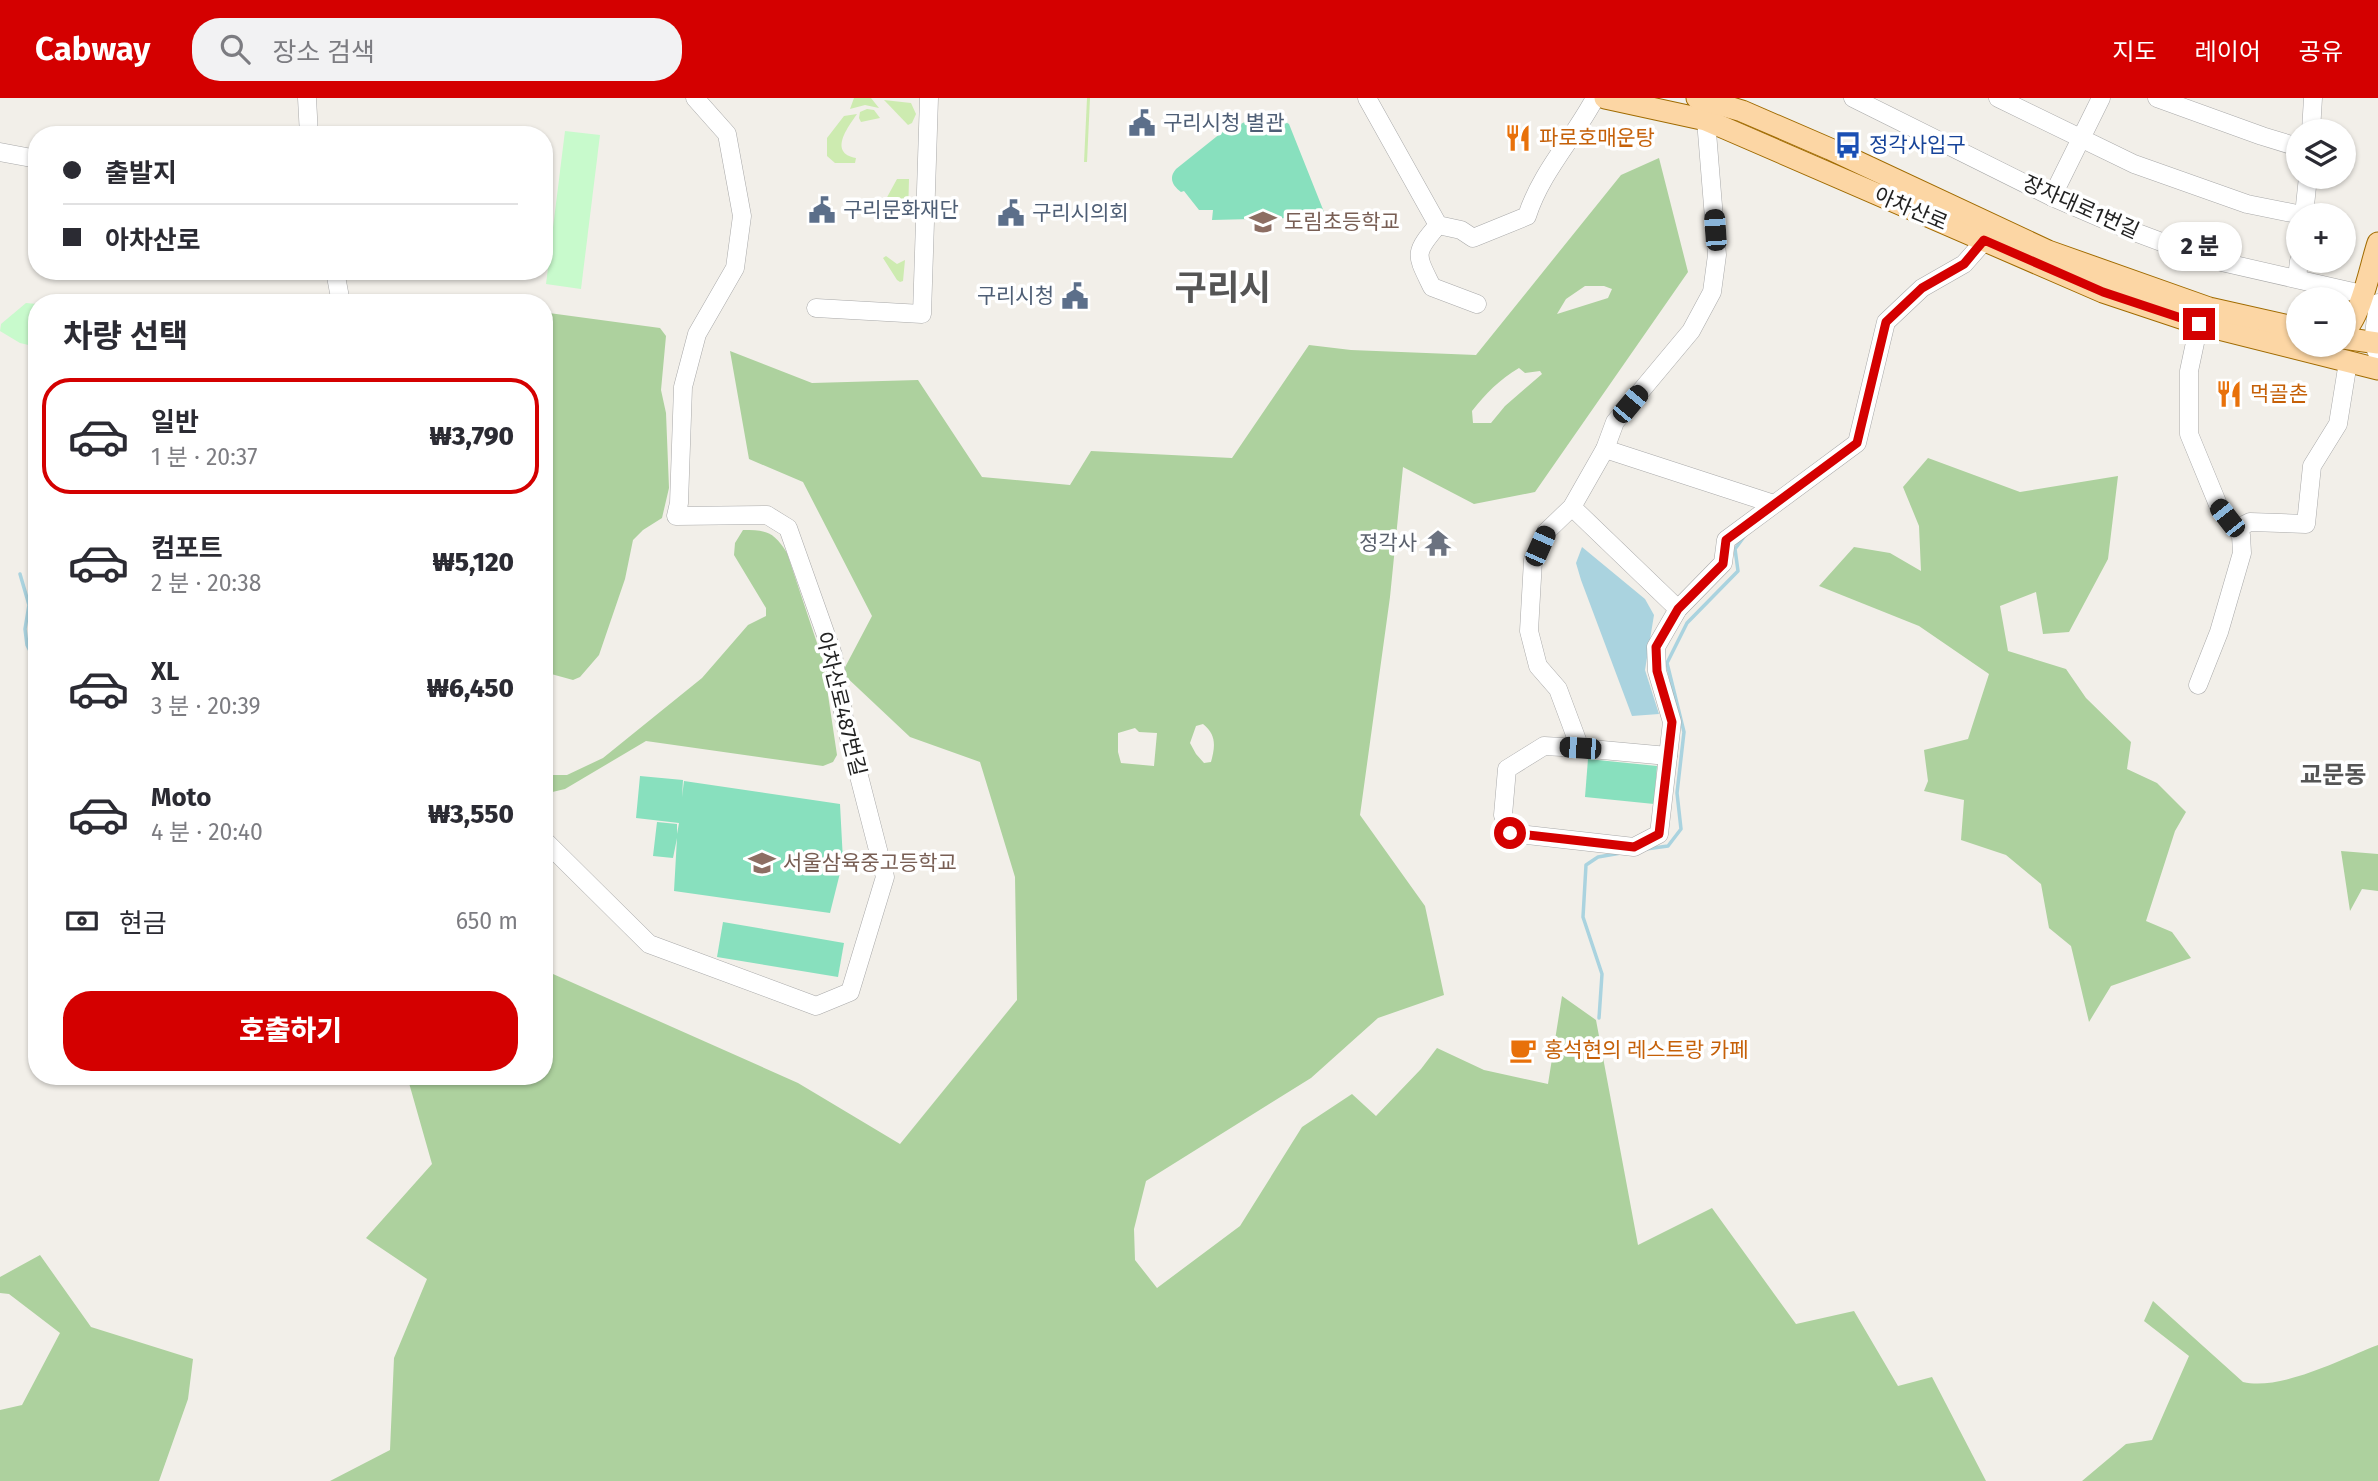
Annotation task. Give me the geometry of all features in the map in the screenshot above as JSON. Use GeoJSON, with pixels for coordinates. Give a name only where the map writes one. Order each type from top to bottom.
{"type":"FeatureCollection","features":[{"type":"Feature","properties":{"kind":"main road","name":"아차산로"},"geometry":{"type":"LineString","coordinates":[[1605,98],[1706,120],[1988,233],[2048,251],[2208,308],[2286,325]]}},
{"type":"Feature","properties":{"kind":"main road","name":"아차산로"},"geometry":{"type":"LineString","coordinates":[[1696,98],[1755,116],[2103,292],[2199,324],[2378,369]]}},
{"type":"Feature","properties":{"kind":"main road"},"geometry":{"type":"LineString","coordinates":[[2356,316],[2370,299],[2378,243]]}},
{"type":"Feature","properties":{"kind":"main road"},"geometry":{"type":"LineString","coordinates":[[2356,342],[2376,347]]}},
{"type":"Feature","properties":{"kind":"street"},"geometry":{"type":"LineString","coordinates":[[307,98],[309,126]]}},
{"type":"Feature","properties":{"kind":"street","name":"아차산로487번길"},"geometry":{"type":"LineString","coordinates":[[553,849],[649,944],[816,1006],[850,992],[886,877],[850,742],[832,655],[788,528],[766,514],[676,516],[679,503],[684,387],[697,334],[735,268],[742,216],[727,134],[695,98]]}},
{"type":"Feature","properties":{"kind":"street"},"geometry":{"type":"LineString","coordinates":[[816,308],[922,314],[929,98]]}},
{"type":"Feature","properties":{"kind":"street"},"geometry":{"type":"LineString","coordinates":[[1367,98],[1438,225],[1461,230],[1473,238],[1527,216],[1535,192],[1595,98]]}},
{"type":"Feature","properties":{"kind":"street"},"geometry":{"type":"LineString","coordinates":[[1998,98],[2134,164],[2247,204],[2286,212]]}},
{"type":"Feature","properties":{"kind":"street"},"geometry":{"type":"LineString","coordinates":[[2052,197],[2101,98]]}},
{"type":"Feature","properties":{"kind":"street"},"geometry":{"type":"LineString","coordinates":[[2157,98],[2286,143]]}},
{"type":"Feature","properties":{"kind":"street"},"geometry":{"type":"LineString","coordinates":[[2312,119],[2313,98]]}},
{"type":"Feature","properties":{"kind":"street","name":"장자대로1번길"},"geometry":{"type":"LineString","coordinates":[[1857,99],[2052,197],[2124,228],[2204,258],[2286,268]]}},
{"type":"Feature","properties":{"kind":"street"},"geometry":{"type":"LineString","coordinates":[[1580,748],[1558,689],[1538,666],[1529,631],[1533,560],[1546,532],[1572,507],[1605,450],[1615,422],[1691,331],[1712,292],[1717,255],[1706,120]]}},
{"type":"Feature","properties":{"kind":"street"},"geometry":{"type":"LineString","coordinates":[[0,152],[28,157]]}},
{"type":"Feature","properties":{"kind":"street"},"geometry":{"type":"LineString","coordinates":[[1438,225],[1420,245],[1418,258],[1432,287],[1477,304]]}},
{"type":"Feature","properties":{"kind":"street"},"geometry":{"type":"LineString","coordinates":[[1668,756],[1544,746],[1507,769],[1503,815],[1510,833],[1634,847],[1659,834],[1672,722],[1657,671],[1656,647],[1678,609],[1723,564],[1726,540],[1857,443],[1886,322],[1922,288],[1964,264],[1988,233]]}},
{"type":"Feature","properties":{"kind":"street","name":"장자대로1번길"},"geometry":{"type":"LineString","coordinates":[[2305,273],[2370,299]]}},
{"type":"Feature","properties":{"kind":"street"},"geometry":{"type":"LineString","coordinates":[[2370,299],[2376,347]]}},
{"type":"Feature","properties":{"kind":"street"},"geometry":{"type":"LineString","coordinates":[[2198,685],[2219,632],[2242,553],[2241,535],[2219,507],[2189,434],[2189,371],[2199,324]]}},
{"type":"Feature","properties":{"kind":"street"},"geometry":{"type":"LineString","coordinates":[[2236,529],[2250,522],[2306,524],[2312,466],[2338,424],[2348,362]]}},
{"type":"Feature","properties":{"kind":"street"},"geometry":{"type":"LineString","coordinates":[[1605,450],[1774,504]]}},
{"type":"Feature","properties":{"kind":"street"},"geometry":{"type":"LineString","coordinates":[[1572,507],[1678,609]]}},
{"type":"Feature","properties":{"kind":"green space"},"geometry":{"type":"Polygon","coordinates":[[[854,98],[871,98],[879,108],[865,105],[850,109],[854,98]]]}},
{"type":"Feature","properties":{"kind":"green space"},"geometry":{"type":"Polygon","coordinates":[[[1087,98],[1090,98],[1087,162],[1084,162],[1087,98]]]}},
{"type":"Feature","properties":{"kind":"green space"},"geometry":{"type":"Polygon","coordinates":[[[884,100],[911,103],[916,114],[912,123],[908,125],[884,100]]]}},
{"type":"Feature","properties":{"kind":"green space"},"geometry":{"type":"Polygon","coordinates":[[[874,110],[880,118],[861,122],[860,112],[874,110]]]}},
{"type":"Feature","properties":{"kind":"green space"},"geometry":{"type":"Polygon","coordinates":[[[857,114],[845,132],[842,145],[843,151],[856,158],[855,163],[835,163],[827,156],[827,138],[844,116],[857,114]]]}},
{"type":"Feature","properties":{"kind":"green space"},"geometry":{"type":"Polygon","coordinates":[[[1248,117],[1282,120],[1289,124],[1326,217],[1212,220],[1213,210],[1199,210],[1184,191],[1181,192],[1172,182],[1176,169],[1221,133],[1247,121],[1248,117]]]}},
{"type":"Feature","properties":{"kind":"green space"},"geometry":{"type":"Polygon","coordinates":[[[565,131],[600,135],[581,289],[546,284],[546,280],[553,280],[553,228],[565,131]]]}},
{"type":"Feature","properties":{"kind":"green space"},"geometry":{"type":"Polygon","coordinates":[[[1659,158],[1688,272],[1535,492],[1474,504],[1403,467],[1390,597],[1360,815],[1425,906],[1444,995],[1378,1018],[1311,1078],[1146,1181],[1134,1229],[1135,1260],[1157,1288],[1240,1226],[1302,1127],[1352,1094],[1376,1116],[1421,1069],[1437,1048],[1484,1070],[1548,1084],[1562,996],[1596,1020],[1638,1245],[1712,1208],[1796,1324],[1854,1311],[1898,1386],[1932,1377],[1986,1481],[330,1481],[390,1450],[394,1358],[427,1279],[366,1238],[432,1164],[410,1085],[553,1085],[553,974],[798,1083],[900,1144],[1017,1000],[1015,877],[980,762],[910,737],[842,673],[872,616],[803,482],[749,459],[730,351],[812,383],[918,380],[982,477],[1070,485],[1091,451],[1232,458],[1309,345],[1351,350],[1476,355],[1621,175],[1659,158]],[[1585,286],[1566,299],[1557,314],[1608,298],[1612,289],[1585,286]],[[1519,368],[1482,398],[1472,411],[1473,423],[1491,423],[1505,406],[1542,374],[1540,371],[1525,373],[1519,368]],[[1203,724],[1196,726],[1190,743],[1204,763],[1211,762],[1214,746],[1211,732],[1203,724]],[[1135,728],[1118,733],[1121,763],[1154,766],[1157,733],[1139,732],[1135,728]]]}},
{"type":"Feature","properties":{"kind":"green space"},"geometry":{"type":"Polygon","coordinates":[[[897,179],[909,179],[908,217],[895,216],[895,206],[887,210],[886,214],[879,212],[897,179]]]}},
{"type":"Feature","properties":{"kind":"green space"},"geometry":{"type":"Polygon","coordinates":[[[886,256],[897,264],[905,260],[903,281],[897,280],[883,258],[886,256]]]}},
{"type":"Feature","properties":{"kind":"green space"},"geometry":{"type":"Polygon","coordinates":[[[28,303],[28,345],[0,331],[1,324],[28,303]]]}},
{"type":"Feature","properties":{"kind":"green space"},"geometry":{"type":"Polygon","coordinates":[[[553,314],[660,328],[666,336],[661,390],[666,413],[669,488],[662,518],[633,540],[625,579],[599,655],[580,677],[573,680],[553,674],[553,314]]]}},
{"type":"Feature","properties":{"kind":"green space"},"geometry":{"type":"Polygon","coordinates":[[[1928,458],[2020,492],[2118,476],[2108,559],[2069,632],[2043,634],[2036,592],[2000,606],[2008,651],[2066,669],[2086,698],[2131,742],[2127,769],[2157,783],[2186,812],[2175,831],[2146,921],[2172,932],[2191,958],[2111,986],[2089,1022],[2071,946],[2049,928],[2041,884],[2006,855],[1961,840],[1964,800],[1924,791],[1928,781],[1924,750],[1968,739],[1989,674],[1919,626],[1819,586],[1854,547],[1890,553],[1921,571],[1919,526],[1903,487],[1928,458]]]}},
{"type":"Feature","properties":{"kind":"green space"},"geometry":{"type":"Polygon","coordinates":[[[743,530],[758,531],[774,536],[787,553],[823,661],[837,755],[833,762],[823,766],[646,741],[565,789],[553,792],[553,775],[567,775],[603,758],[702,678],[748,625],[766,616],[766,608],[734,555],[735,543],[743,530]]]}},
{"type":"Feature","properties":{"kind":"green space"},"geometry":{"type":"Polygon","coordinates":[[[1588,759],[1657,766],[1654,804],[1585,797],[1588,759]]]}},
{"type":"Feature","properties":{"kind":"green space"},"geometry":{"type":"Polygon","coordinates":[[[640,776],[683,780],[682,797],[684,781],[840,804],[843,861],[830,913],[674,891],[677,838],[673,858],[653,856],[657,822],[677,824],[677,834],[679,823],[636,818],[640,776]]]}},
{"type":"Feature","properties":{"kind":"green space"},"geometry":{"type":"Polygon","coordinates":[[[2341,851],[2378,854],[2378,891],[2362,889],[2350,911],[2341,851]]]}},
{"type":"Feature","properties":{"kind":"green space"},"geometry":{"type":"Polygon","coordinates":[[[723,922],[844,943],[838,977],[717,957],[723,922]]]}},
{"type":"Feature","properties":{"kind":"green space"},"geometry":{"type":"Polygon","coordinates":[[[40,1255],[91,1327],[193,1359],[188,1399],[159,1481],[0,1481],[0,1410],[22,1405],[60,1333],[9,1294],[0,1293],[0,1277],[40,1255]]]}},
{"type":"Feature","properties":{"kind":"green space"},"geometry":{"type":"Polygon","coordinates":[[[2153,1301],[2243,1382],[2258,1384],[2293,1378],[2378,1345],[2378,1481],[2082,1481],[2126,1444],[2152,1440],[2189,1356],[2144,1321],[2153,1301]]]}},
{"type":"Feature","properties":{"kind":"water"},"geometry":{"type":"Polygon","coordinates":[[[1582,547],[1645,599],[1654,615],[1645,670],[1659,714],[1632,716],[1581,580],[1576,563],[1582,547]]]}},
{"type":"Feature","properties":{"kind":"waterway"},"geometry":{"type":"LineString","coordinates":[[1646,849],[1668,846],[1681,829],[1677,793],[1684,732],[1667,663],[1687,623],[1738,571],[1735,549],[1746,534]]}},
{"type":"Feature","properties":{"kind":"waterway"},"geometry":{"type":"LineString","coordinates":[[20,574],[28,602]]}},
{"type":"Feature","properties":{"kind":"waterway"},"geometry":{"type":"LineString","coordinates":[[28,611],[25,629],[28,647]]}},
{"type":"Feature","properties":{"kind":"waterway"},"geometry":{"type":"LineString","coordinates":[[1599,1018],[1602,974],[1583,917],[1586,865],[1598,857],[1621,853]]}},
{"type":"Feature","properties":{"kind":"place","name":"구리시청 별관"},"geometry":{"type":"Point","coordinates":[1142,123]}},
{"type":"Feature","properties":{"kind":"place","name":"파로호매운탕"},"geometry":{"type":"Point","coordinates":[1518,138]}},
{"type":"Feature","properties":{"kind":"place","name":"정각사입구"},"geometry":{"type":"Point","coordinates":[1848,145]}},
{"type":"Feature","properties":{"kind":"place","name":"구리문화재단"},"geometry":{"type":"Point","coordinates":[822,210]}},
{"type":"Feature","properties":{"kind":"place","name":"구리시의회"},"geometry":{"type":"Point","coordinates":[1011,213]}},
{"type":"Feature","properties":{"kind":"place","name":"도림초등학교"},"geometry":{"type":"Point","coordinates":[1263,222]}},
{"type":"Feature","properties":{"kind":"place","name":"구리시청"},"geometry":{"type":"Point","coordinates":[1075,296]}},
{"type":"Feature","properties":{"kind":"place","name":"먹골촌"},"geometry":{"type":"Point","coordinates":[2229,394]}},
{"type":"Feature","properties":{"kind":"place","name":"정각사"},"geometry":{"type":"Point","coordinates":[1438,543]}},
{"type":"Feature","properties":{"kind":"place","name":"서울삼육중고등학교"},"geometry":{"type":"Point","coordinates":[762,863]}},
{"type":"Feature","properties":{"kind":"place","name":"홍석현의 레스트랑 카페"},"geometry":{"type":"Point","coordinates":[1523,1050]}},
{"type":"Feature","properties":{"kind":"district","name":"구리시"},"geometry":{"type":"Point","coordinates":[1223,288]}},
{"type":"Feature","properties":{"kind":"district","name":"교문동"},"geometry":{"type":"Point","coordinates":[2333,775]}},
{"type":"Feature","properties":{"kind":"route"},"geometry":{"type":"LineString","coordinates":[[1510,833],[1634,847],[1659,834],[1672,722],[1657,671],[1656,647],[1678,609],[1723,564],[1726,540],[1857,443],[1886,322],[1922,288],[1964,264],[1984,240],[2103,292],[2199,324]]}}]}
